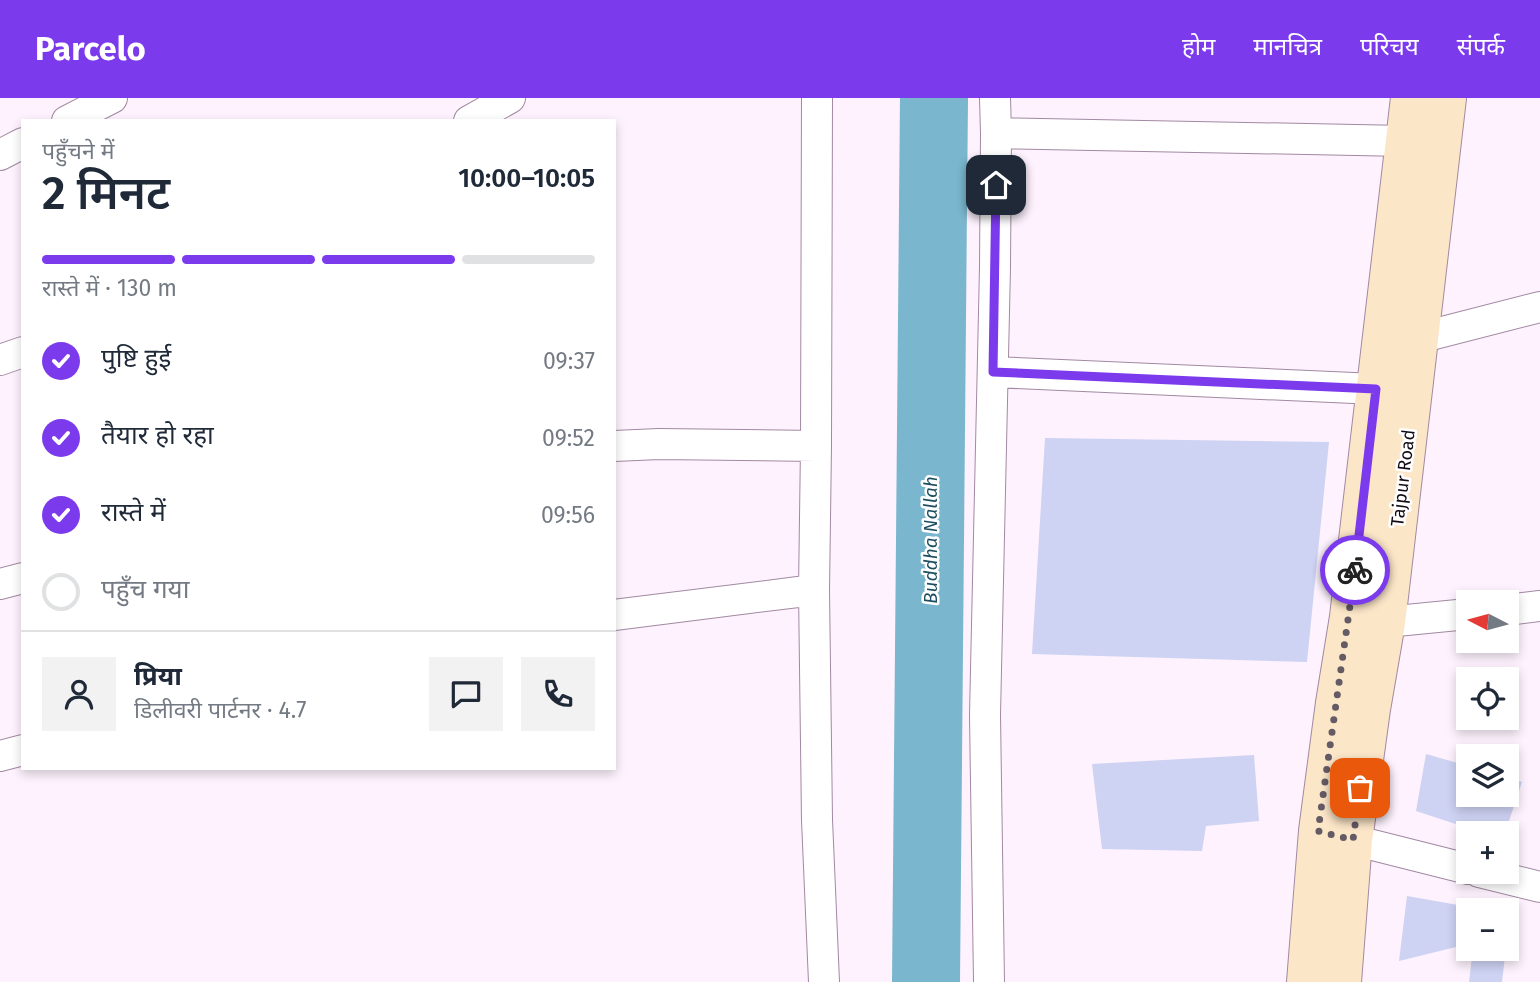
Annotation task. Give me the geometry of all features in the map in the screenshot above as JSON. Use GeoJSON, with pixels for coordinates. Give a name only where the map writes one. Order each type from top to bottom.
{"type":"FeatureCollection","features":[{"type":"Feature","properties":{"kind":"main road","name":"Tajpur Road"},"geometry":{"type":"LineString","coordinates":[[1342,982],[1336,835],[1335,703],[1349,617],[1409,98]]}},
{"type":"Feature","properties":{"kind":"main road","name":"Tajpur Road"},"geometry":{"type":"LineString","coordinates":[[1306,982],[1336,835],[1371,709],[1386,622],[1447,98]]}},
{"type":"Feature","properties":{"kind":"street"},"geometry":{"type":"LineString","coordinates":[[71,119],[112,98]]}},
{"type":"Feature","properties":{"kind":"street"},"geometry":{"type":"LineString","coordinates":[[473,119],[510,98]]}},
{"type":"Feature","properties":{"kind":"street"},"geometry":{"type":"LineString","coordinates":[[817,98],[814,590],[817,820],[824,982]]}},
{"type":"Feature","properties":{"kind":"street"},"geometry":{"type":"LineString","coordinates":[[989,982],[985,715],[993,372],[995,98]]}},
{"type":"Feature","properties":{"kind":"street"},"geometry":{"type":"LineString","coordinates":[[996,133],[1405,141]]}},
{"type":"Feature","properties":{"kind":"street"},"geometry":{"type":"LineString","coordinates":[[0,155],[21,144]]}},
{"type":"Feature","properties":{"kind":"street"},"geometry":{"type":"LineString","coordinates":[[1419,338],[1540,307]]}},
{"type":"Feature","properties":{"kind":"street"},"geometry":{"type":"LineString","coordinates":[[0,360],[21,353]]}},
{"type":"Feature","properties":{"kind":"street"},"geometry":{"type":"LineString","coordinates":[[993,372],[1376,389]]}},
{"type":"Feature","properties":{"kind":"street"},"geometry":{"type":"LineString","coordinates":[[616,446],[816,446]]}},
{"type":"Feature","properties":{"kind":"street"},"geometry":{"type":"LineString","coordinates":[[0,584],[21,579]]}},
{"type":"Feature","properties":{"kind":"street"},"geometry":{"type":"LineString","coordinates":[[616,615],[814,590]]}},
{"type":"Feature","properties":{"kind":"street"},"geometry":{"type":"LineString","coordinates":[[1519,609],[1540,606]]}},
{"type":"Feature","properties":{"kind":"street"},"geometry":{"type":"LineString","coordinates":[[1386,622],[1456,615]]}},
{"type":"Feature","properties":{"kind":"street"},"geometry":{"type":"LineString","coordinates":[[0,756],[21,751]]}},
{"type":"Feature","properties":{"kind":"street"},"geometry":{"type":"LineString","coordinates":[[1336,835],[1456,866]]}},
{"type":"Feature","properties":{"kind":"street"},"geometry":{"type":"LineString","coordinates":[[1519,882],[1540,887]]}},
{"type":"Feature","properties":{"kind":"building"},"geometry":{"type":"Polygon","coordinates":[[[1045,438],[1329,442],[1307,662],[1032,654],[1045,438]]]}},
{"type":"Feature","properties":{"kind":"building"},"geometry":{"type":"Polygon","coordinates":[[[1426,754],[1456,763],[1456,807],[1514,807],[1509,821],[1456,821],[1456,824],[1416,811],[1426,754]]]}},
{"type":"Feature","properties":{"kind":"building"},"geometry":{"type":"Polygon","coordinates":[[[1254,755],[1259,821],[1206,826],[1202,851],[1102,849],[1092,764],[1254,755]]]}},
{"type":"Feature","properties":{"kind":"building"},"geometry":{"type":"Polygon","coordinates":[[[1407,896],[1456,905],[1456,947],[1399,961],[1407,896]]]}},
{"type":"Feature","properties":{"kind":"building"},"geometry":{"type":"Polygon","coordinates":[[[1471,961],[1504,961],[1502,982],[1469,982],[1471,961]]]}},
{"type":"Feature","properties":{"kind":"waterway","name":"Buddha Nallah"},"geometry":{"type":"LineString","coordinates":[[926,982],[934,98]]}},
{"type":"Feature","properties":{"kind":"way so far"},"geometry":{"type":"LineString","coordinates":[[1355,570],[1318,831],[1353,840],[1360,788]]}},
{"type":"Feature","properties":{"kind":"route"},"geometry":{"type":"LineString","coordinates":[[996,185],[993,372],[1376,389],[1355,570]]}}]}
